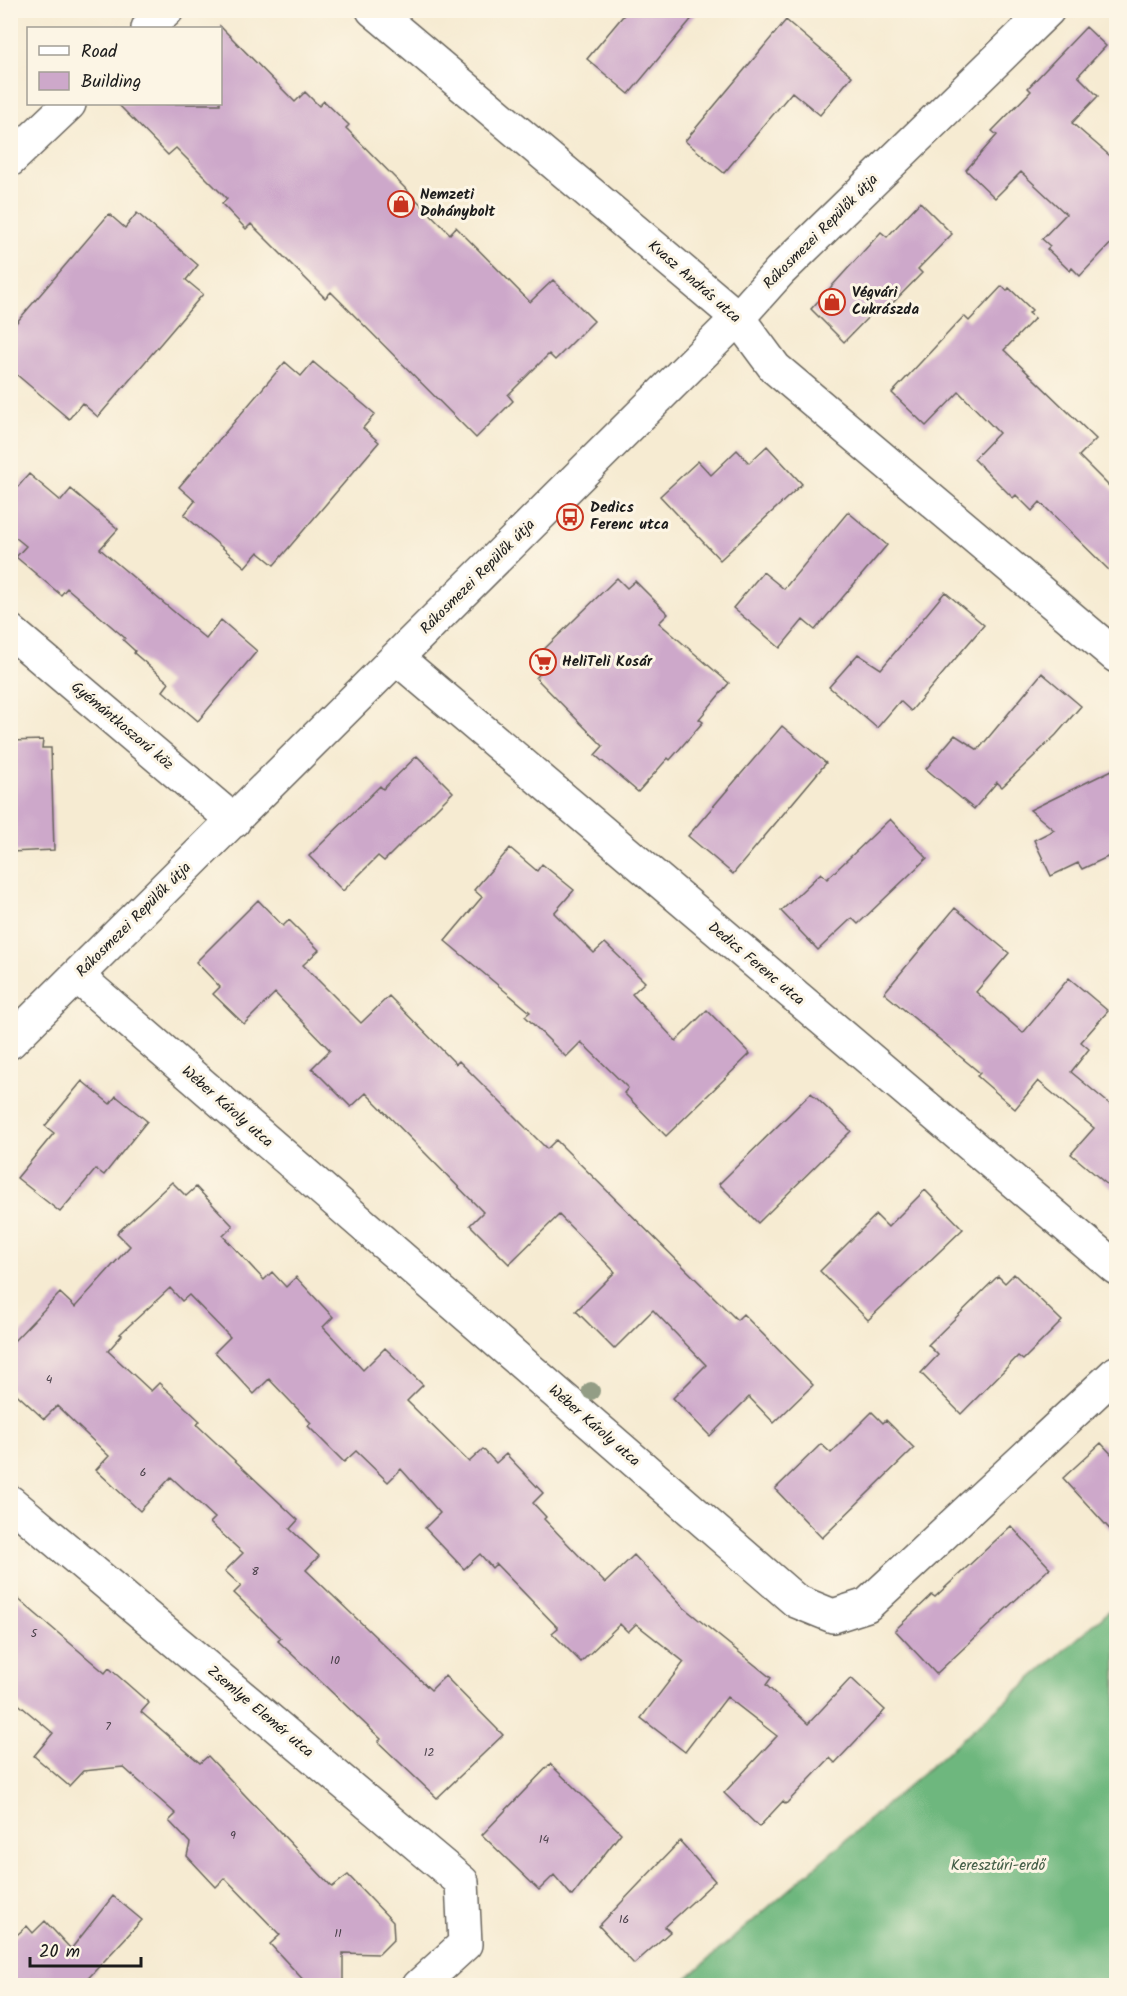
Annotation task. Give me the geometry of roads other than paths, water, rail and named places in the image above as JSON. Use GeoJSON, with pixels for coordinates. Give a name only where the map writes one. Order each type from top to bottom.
{"type":"FeatureCollection","features":[{"type":"Feature","properties":{"kind":"street"},"geometry":{"type":"LineString","coordinates":[[149,27],[167,10]]}},
{"type":"Feature","properties":{"kind":"street","name":"Kvasz András utca"},"geometry":{"type":"LineString","coordinates":[[373,10],[738,318],[775,368],[1116,656]]}},
{"type":"Feature","properties":{"kind":"street","name":"Rákosmezei Repülők útja"},"geometry":{"type":"LineString","coordinates":[[10,1042],[738,318],[780,270],[1048,10]]}},
{"type":"Feature","properties":{"kind":"street"},"geometry":{"type":"LineString","coordinates":[[10,160],[68,105]]}},
{"type":"Feature","properties":{"kind":"street","name":"Gyémántkoszorú köz"},"geometry":{"type":"LineString","coordinates":[[10,631],[234,821]]}},
{"type":"Feature","properties":{"kind":"street","name":"Dedics Ferenc utca"},"geometry":{"type":"LineString","coordinates":[[397,658],[1116,1268]]}},
{"type":"Feature","properties":{"kind":"street","name":"Wéber Károly utca"},"geometry":{"type":"LineString","coordinates":[[77,976],[796,1601],[833,1616],[867,1605],[1116,1373]]}},
{"type":"Feature","properties":{"kind":"street","name":"Zsemlye Elemér utca"},"geometry":{"type":"LineString","coordinates":[[10,1502],[462,1882],[465,1944],[419,1986]]}},
{"type":"Feature","properties":{"kind":"place","name":"Nemzeti Dohánybolt"},"geometry":{"type":"Point","coordinates":[401,204]}},
{"type":"Feature","properties":{"kind":"place","name":"Végvári Cukrászda"},"geometry":{"type":"Point","coordinates":[832,302]}},
{"type":"Feature","properties":{"kind":"place","name":"Dedics Ferenc utca"},"geometry":{"type":"Point","coordinates":[570,517]}},
{"type":"Feature","properties":{"kind":"place","name":"HeliTeli Kosár"},"geometry":{"type":"Point","coordinates":[543,662]}},
{"type":"Feature","properties":{"kind":"park label","name":"Keresztúri-erdő"},"geometry":{"type":"Point","coordinates":[998,1866]}}]}
